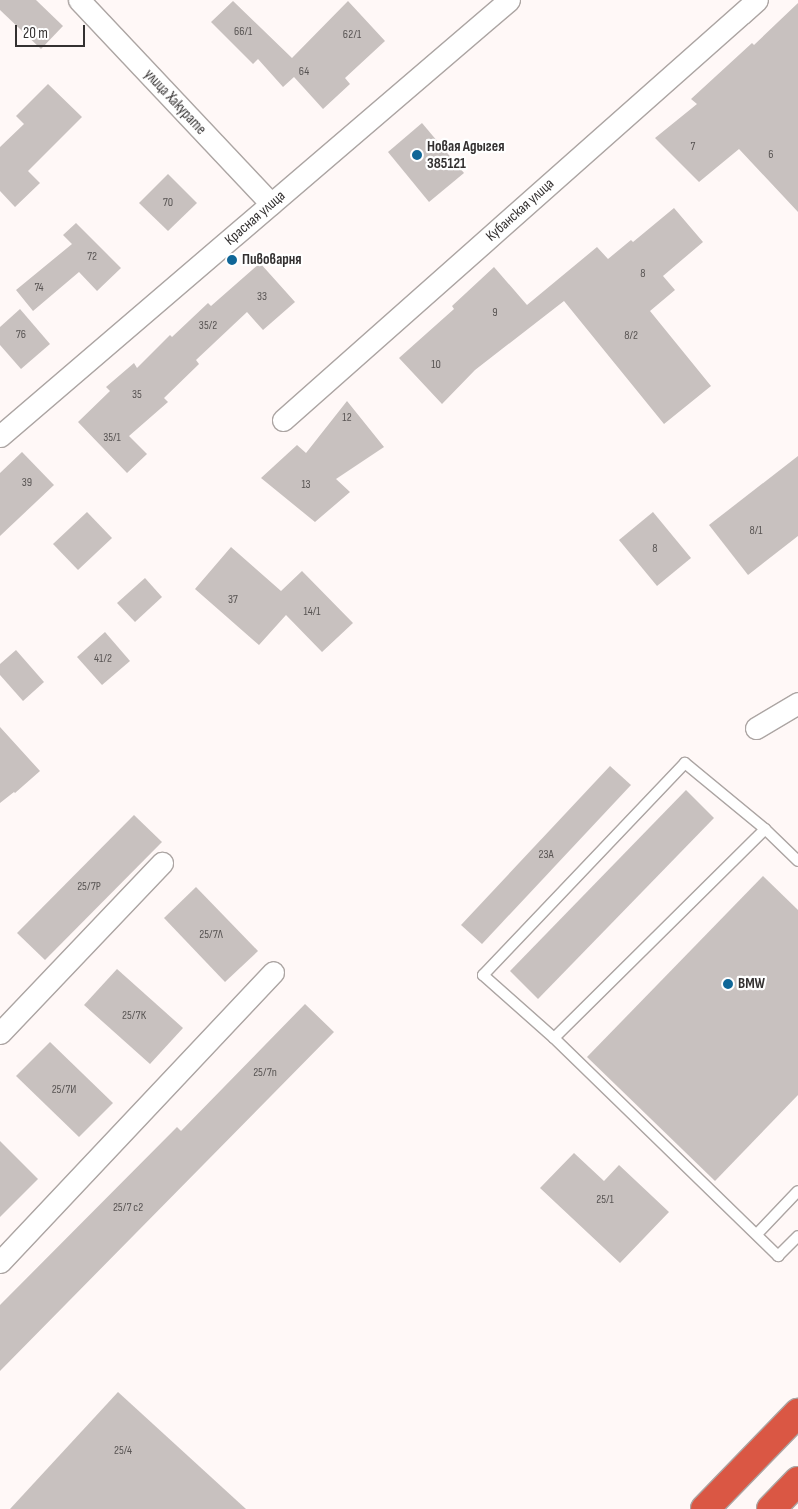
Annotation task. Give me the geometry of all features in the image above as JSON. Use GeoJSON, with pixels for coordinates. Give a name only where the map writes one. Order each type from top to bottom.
{"type":"FeatureCollection","features":[{"type":"Feature","properties":{"kind":"highway"},"geometry":{"type":"LineString","coordinates":[[704,1509],[798,1413]]}},
{"type":"Feature","properties":{"kind":"highway"},"geometry":{"type":"LineString","coordinates":[[771,1509],[798,1481]]}},
{"type":"Feature","properties":{"kind":"street","name":"улица Хакурате"},"geometry":{"type":"LineString","coordinates":[[79,0],[271,204]]}},
{"type":"Feature","properties":{"kind":"street","name":"Красная улица"},"geometry":{"type":"LineString","coordinates":[[0,436],[509,0]]}},
{"type":"Feature","properties":{"kind":"street","name":"Кубанская улица"},"geometry":{"type":"LineString","coordinates":[[282,420],[757,0]]}},
{"type":"Feature","properties":{"kind":"street"},"geometry":{"type":"LineString","coordinates":[[756,728],[798,703]]}},
{"type":"Feature","properties":{"kind":"street"},"geometry":{"type":"LineString","coordinates":[[0,1033],[162,862]]}},
{"type":"Feature","properties":{"kind":"street"},"geometry":{"type":"LineString","coordinates":[[0,1262],[273,972]]}},
{"type":"Feature","properties":{"kind":"lane"},"geometry":{"type":"LineString","coordinates":[[798,861],[766,829],[685,762],[483,975],[554,1038],[778,1256],[798,1236]]}},
{"type":"Feature","properties":{"kind":"lane"},"geometry":{"type":"LineString","coordinates":[[554,1038],[766,829]]}},
{"type":"Feature","properties":{"kind":"lane"},"geometry":{"type":"LineString","coordinates":[[756,1234],[798,1191]]}},
{"type":"Feature","properties":{"kind":"building"},"geometry":{"type":"Polygon","coordinates":[[[0,0],[36,0],[63,26],[41,49],[0,10],[0,0]]]}},
{"type":"Feature","properties":{"kind":"building"},"geometry":{"type":"Polygon","coordinates":[[[233,1],[292,58],[348,1],[385,41],[345,78],[350,84],[323,109],[294,77],[283,87],[258,59],[253,64],[211,22],[233,1]]]}},
{"type":"Feature","properties":{"kind":"building"},"geometry":{"type":"Polygon","coordinates":[[[798,3],[798,212],[739,149],[699,182],[655,138],[697,104],[691,99],[752,43],[754,45],[798,3]]]}},
{"type":"Feature","properties":{"kind":"building"},"geometry":{"type":"Polygon","coordinates":[[[48,84],[82,117],[28,171],[40,183],[15,207],[0,191],[0,147],[24,124],[16,116],[48,84]]]}},
{"type":"Feature","properties":{"kind":"building"},"geometry":{"type":"Polygon","coordinates":[[[422,123],[464,173],[429,202],[388,152],[422,123]]]}},
{"type":"Feature","properties":{"kind":"building"},"geometry":{"type":"Polygon","coordinates":[[[168,174],[197,203],[168,231],[139,203],[168,174]]]}},
{"type":"Feature","properties":{"kind":"building"},"geometry":{"type":"Polygon","coordinates":[[[674,208],[703,242],[663,276],[675,290],[650,311],[711,386],[664,424],[564,301],[475,370],[442,404],[399,358],[454,309],[452,306],[494,267],[527,305],[597,247],[608,259],[631,240],[633,242],[674,208]]]}},
{"type":"Feature","properties":{"kind":"building"},"geometry":{"type":"Polygon","coordinates":[[[76,223],[121,268],[97,291],[79,272],[33,311],[16,290],[72,244],[63,235],[76,223]]]}},
{"type":"Feature","properties":{"kind":"building"},"geometry":{"type":"Polygon","coordinates":[[[260,263],[295,302],[263,330],[247,312],[196,360],[199,364],[164,398],[168,402],[129,436],[147,454],[127,473],[78,422],[110,391],[106,387],[134,363],[137,368],[170,335],[172,337],[208,303],[211,306],[260,263]]]}},
{"type":"Feature","properties":{"kind":"building"},"geometry":{"type":"Polygon","coordinates":[[[20,309],[50,344],[21,369],[0,345],[0,327],[20,309]]]}},
{"type":"Feature","properties":{"kind":"building"},"geometry":{"type":"Polygon","coordinates":[[[347,401],[384,447],[336,479],[350,492],[315,522],[261,478],[297,445],[306,453],[347,401]]]}},
{"type":"Feature","properties":{"kind":"building"},"geometry":{"type":"Polygon","coordinates":[[[22,452],[54,485],[0,536],[0,473],[22,452]]]}},
{"type":"Feature","properties":{"kind":"building"},"geometry":{"type":"Polygon","coordinates":[[[798,456],[798,536],[748,575],[709,525],[798,456]]]}},
{"type":"Feature","properties":{"kind":"building"},"geometry":{"type":"Polygon","coordinates":[[[87,512],[112,538],[78,570],[53,544],[87,512]]]}},
{"type":"Feature","properties":{"kind":"building"},"geometry":{"type":"Polygon","coordinates":[[[653,512],[691,558],[657,586],[619,540],[653,512]]]}},
{"type":"Feature","properties":{"kind":"building"},"geometry":{"type":"Polygon","coordinates":[[[231,547],[281,591],[302,571],[353,623],[322,652],[286,615],[259,645],[195,589],[231,547]]]}},
{"type":"Feature","properties":{"kind":"building"},"geometry":{"type":"Polygon","coordinates":[[[145,578],[162,597],[135,622],[117,603],[145,578]]]}},
{"type":"Feature","properties":{"kind":"building"},"geometry":{"type":"Polygon","coordinates":[[[105,632],[130,661],[102,685],[77,657],[105,632]]]}},
{"type":"Feature","properties":{"kind":"building"},"geometry":{"type":"Polygon","coordinates":[[[16,650],[44,682],[23,701],[0,675],[0,664],[16,650]]]}},
{"type":"Feature","properties":{"kind":"building"},"geometry":{"type":"Polygon","coordinates":[[[0,727],[40,771],[15,793],[0,803],[0,727]]]}},
{"type":"Feature","properties":{"kind":"building"},"geometry":{"type":"Polygon","coordinates":[[[610,766],[631,785],[482,944],[461,925],[610,766]]]}},
{"type":"Feature","properties":{"kind":"building"},"geometry":{"type":"Polygon","coordinates":[[[686,790],[714,818],[538,999],[510,971],[686,790]]]}},
{"type":"Feature","properties":{"kind":"building"},"geometry":{"type":"Polygon","coordinates":[[[134,815],[162,842],[45,960],[17,933],[134,815]]]}},
{"type":"Feature","properties":{"kind":"building","name":"BMW"},"geometry":{"type":"Polygon","coordinates":[[[763,876],[798,910],[798,1095],[715,1181],[587,1057],[763,876]]]}},
{"type":"Feature","properties":{"kind":"building"},"geometry":{"type":"Polygon","coordinates":[[[196,887],[258,951],[225,982],[164,918],[196,887]]]}},
{"type":"Feature","properties":{"kind":"building"},"geometry":{"type":"Polygon","coordinates":[[[117,969],[183,1028],[150,1064],[84,1005],[117,969]]]}},
{"type":"Feature","properties":{"kind":"building"},"geometry":{"type":"Polygon","coordinates":[[[305,1004],[334,1032],[0,1371],[0,1305],[177,1127],[181,1131],[305,1004]]]}},
{"type":"Feature","properties":{"kind":"building"},"geometry":{"type":"Polygon","coordinates":[[[50,1042],[113,1103],[79,1137],[16,1076],[50,1042]]]}},
{"type":"Feature","properties":{"kind":"building"},"geometry":{"type":"Polygon","coordinates":[[[0,1141],[38,1179],[0,1217],[0,1141]]]}},
{"type":"Feature","properties":{"kind":"building"},"geometry":{"type":"Polygon","coordinates":[[[574,1153],[604,1181],[619,1165],[669,1212],[620,1263],[540,1188],[574,1153]]]}},
{"type":"Feature","properties":{"kind":"building"},"geometry":{"type":"Polygon","coordinates":[[[118,1392],[246,1509],[10,1509],[118,1392]]]}},
{"type":"Feature","properties":{"kind":"place","name":"Новая Адыгея 385121"},"geometry":{"type":"Point","coordinates":[417,155]}},
{"type":"Feature","properties":{"kind":"place","name":"Пивоварня"},"geometry":{"type":"Point","coordinates":[232,260]}},
{"type":"Feature","properties":{"kind":"place","name":"BMW"},"geometry":{"type":"Point","coordinates":[728,984]}}]}
